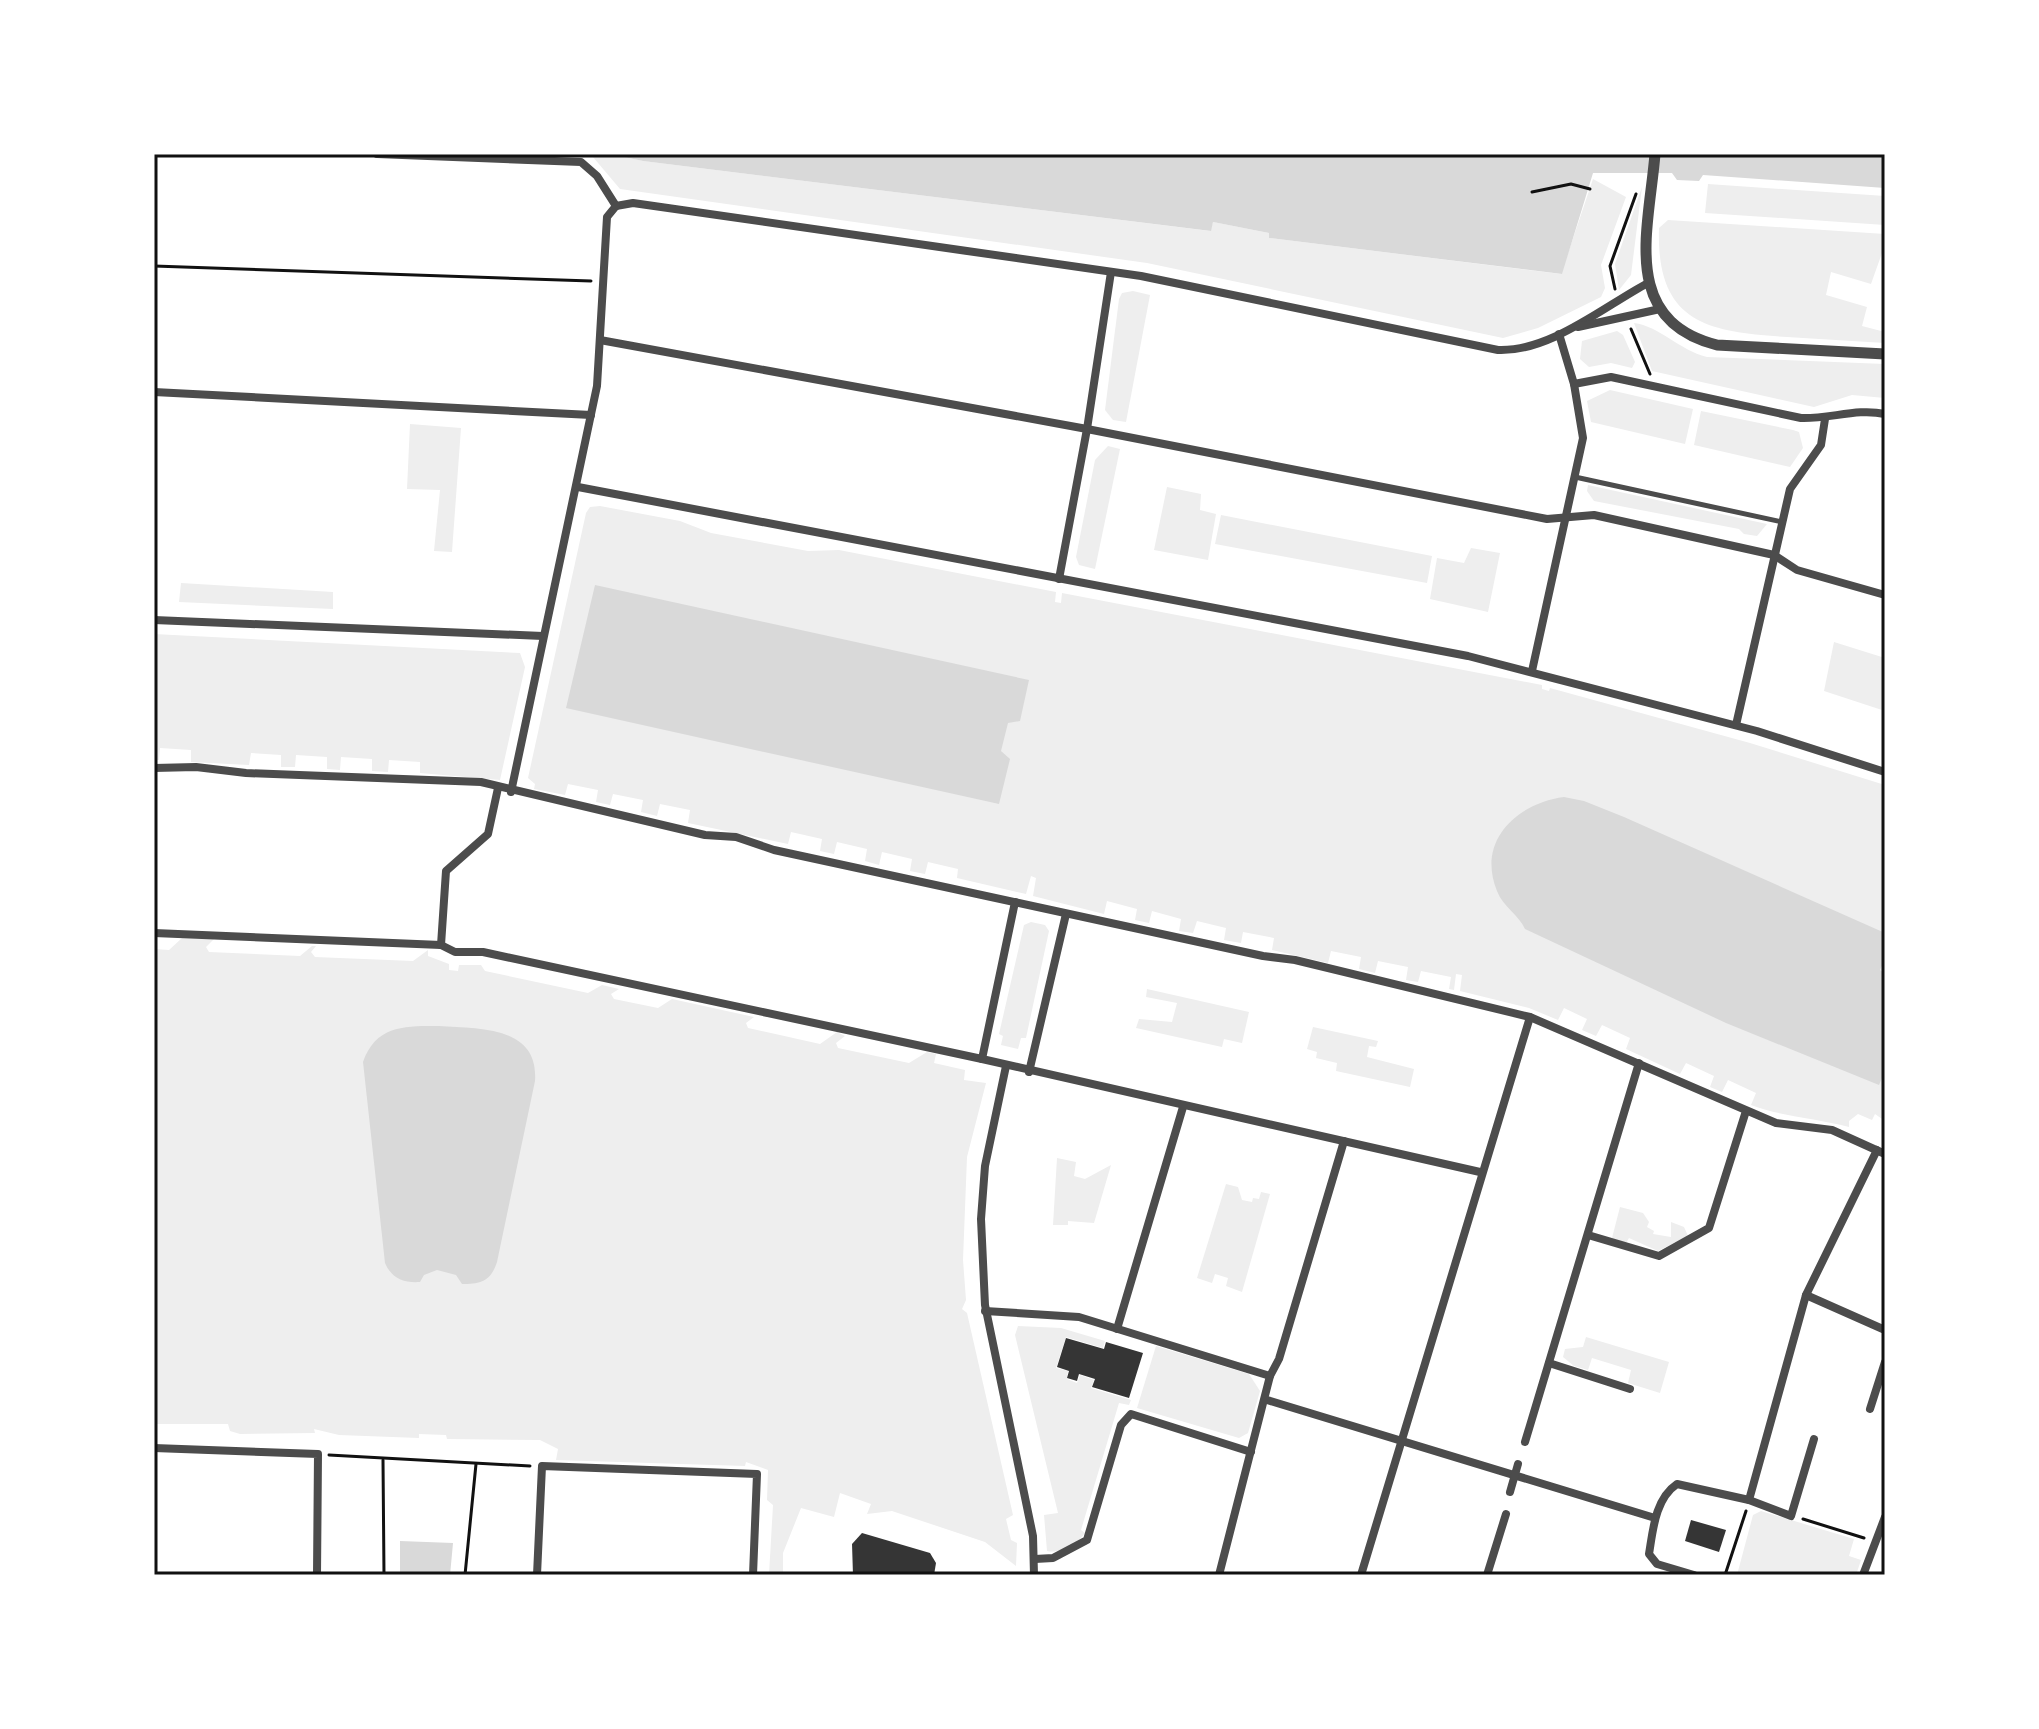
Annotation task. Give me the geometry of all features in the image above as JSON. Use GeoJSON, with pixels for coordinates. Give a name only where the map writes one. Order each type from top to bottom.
{"type":"FeatureCollection","features":[{"type":"Feature","properties":{"kind":"street"},"geometry":{"type":"LineString","coordinates":[[377,154],[581,162],[597,176],[616,206]]}},
{"type":"Feature","properties":{"kind":"street"},"geometry":{"type":"LineString","coordinates":[[1655,154],[1645,261],[1648,283],[1660,309],[1683,330],[1717,345],[1885,354]]}},
{"type":"Feature","properties":{"kind":"street"},"geometry":{"type":"LineString","coordinates":[[511,792],[591,415],[600,340],[607,217],[616,206],[633,203],[1111,272],[1498,350],[1533,345],[1573,328],[1660,309]]}},
{"type":"Feature","properties":{"kind":"street"},"geometry":{"type":"LineString","coordinates":[[1059,579],[1087,429],[1111,272]]}},
{"type":"Feature","properties":{"kind":"street"},"geometry":{"type":"LineString","coordinates":[[1573,328],[1603,307],[1648,283]]}},
{"type":"Feature","properties":{"kind":"street"},"geometry":{"type":"LineString","coordinates":[[1532,671],[1583,438],[1574,384],[1559,334]]}},
{"type":"Feature","properties":{"kind":"street"},"geometry":{"type":"LineString","coordinates":[[600,340],[1087,429],[1547,519],[1594,515],[1774,555],[1797,570],[1885,595]]}},
{"type":"Feature","properties":{"kind":"street"},"geometry":{"type":"LineString","coordinates":[[1574,384],[1611,377],[1801,418],[1825,419],[1866,410],[1885,414]]}},
{"type":"Feature","properties":{"kind":"street"},"geometry":{"type":"LineString","coordinates":[[154,392],[591,415]]}},
{"type":"Feature","properties":{"kind":"street"},"geometry":{"type":"LineString","coordinates":[[1736,725],[1782,522],[1794,481],[1821,445],[1825,419]]}},
{"type":"Feature","properties":{"kind":"street"},"geometry":{"type":"LineString","coordinates":[[578,487],[1532,671],[1736,725],[1885,772]]}},
{"type":"Feature","properties":{"kind":"street"},"geometry":{"type":"LineString","coordinates":[[154,620],[543,636]]}},
{"type":"Feature","properties":{"kind":"street"},"geometry":{"type":"LineString","coordinates":[[154,768],[481,782],[511,792],[705,835],[736,837],[774,850],[1066,914],[1295,960],[1530,1017],[1776,1123],[1832,1130],[1881,1152],[1806,1295],[1749,1500]]}},
{"type":"Feature","properties":{"kind":"street"},"geometry":{"type":"LineString","coordinates":[[441,945],[446,871],[488,834],[498,788]]}},
{"type":"Feature","properties":{"kind":"street"},"geometry":{"type":"LineString","coordinates":[[982,1059],[1015,902]]}},
{"type":"Feature","properties":{"kind":"street"},"geometry":{"type":"LineString","coordinates":[[1029,1072],[1066,914]]}},
{"type":"Feature","properties":{"kind":"street"},"geometry":{"type":"LineString","coordinates":[[154,933],[441,945],[455,952],[483,952],[982,1059],[1480,1172]]}},
{"type":"Feature","properties":{"kind":"street"},"geometry":{"type":"LineString","coordinates":[[1361,1575],[1480,1172],[1530,1017]]}},
{"type":"Feature","properties":{"kind":"street"},"geometry":{"type":"LineString","coordinates":[[1525,1442],[1639,1063]]}},
{"type":"Feature","properties":{"kind":"street"},"geometry":{"type":"LineString","coordinates":[[1006,1066],[985,1166],[981,1219],[985,1311],[1035,1559],[1034,1575]]}},
{"type":"Feature","properties":{"kind":"street"},"geometry":{"type":"LineString","coordinates":[[1117,1329],[1183,1107]]}},
{"type":"Feature","properties":{"kind":"street"},"geometry":{"type":"LineString","coordinates":[[1588,1235],[1659,1256],[1709,1228],[1746,1111]]}},
{"type":"Feature","properties":{"kind":"street"},"geometry":{"type":"LineString","coordinates":[[1219,1575],[1267,1400],[1270,1376],[1279,1359],[1344,1141]]}},
{"type":"Feature","properties":{"kind":"street"},"geometry":{"type":"LineString","coordinates":[[1806,1295],[1885,1330]]}},
{"type":"Feature","properties":{"kind":"street"},"geometry":{"type":"LineString","coordinates":[[985,1311],[1050,1313],[1117,1329],[1270,1376]]}},
{"type":"Feature","properties":{"kind":"street"},"geometry":{"type":"LineString","coordinates":[[1870,1409],[1885,1362]]}},
{"type":"Feature","properties":{"kind":"street"},"geometry":{"type":"LineString","coordinates":[[1549,1363],[1630,1389]]}},
{"type":"Feature","properties":{"kind":"street"},"geometry":{"type":"LineString","coordinates":[[1267,1400],[1655,1518]]}},
{"type":"Feature","properties":{"kind":"street"},"geometry":{"type":"LineString","coordinates":[[1035,1559],[1053,1558],[1087,1540],[1121,1425],[1131,1414],[1251,1452]]}},
{"type":"Feature","properties":{"kind":"street"},"geometry":{"type":"LineString","coordinates":[[1694,1575],[1657,1564],[1649,1554],[1655,1518],[1667,1491],[1677,1484],[1749,1500],[1791,1516],[1814,1439]]}},
{"type":"Feature","properties":{"kind":"street"},"geometry":{"type":"LineString","coordinates":[[154,1448],[318,1454],[317,1575]]}},
{"type":"Feature","properties":{"kind":"street"},"geometry":{"type":"LineString","coordinates":[[1510,1492],[1518,1464]]}},
{"type":"Feature","properties":{"kind":"street"},"geometry":{"type":"LineString","coordinates":[[537,1575],[542,1466],[757,1474],[753,1575]]}},
{"type":"Feature","properties":{"kind":"street"},"geometry":{"type":"LineString","coordinates":[[1487,1575],[1506,1514]]}},
{"type":"Feature","properties":{"kind":"street"},"geometry":{"type":"LineString","coordinates":[[1863,1575],[1885,1517]]}},
{"type":"Feature","properties":{"kind":"lane"},"geometry":{"type":"LineString","coordinates":[[1575,477],[1782,522]]}},
{"type":"Feature","properties":{"kind":"path"},"geometry":{"type":"LineString","coordinates":[[1532,192],[1571,184],[1590,189]]}},
{"type":"Feature","properties":{"kind":"path"},"geometry":{"type":"LineString","coordinates":[[154,266],[603,282]]}},
{"type":"Feature","properties":{"kind":"path"},"geometry":{"type":"LineString","coordinates":[[318,1454],[383,1460],[542,1466]]}},
{"type":"Feature","properties":{"kind":"path"},"geometry":{"type":"LineString","coordinates":[[383,1460],[384,1575]]}},
{"type":"Feature","properties":{"kind":"path"},"geometry":{"type":"LineString","coordinates":[[465,1575],[476,1464]]}},
{"type":"Feature","properties":{"kind":"path"},"geometry":{"type":"LineString","coordinates":[[1725,1575],[1749,1500]]}},
{"type":"Feature","properties":{"kind":"path"},"geometry":{"type":"LineString","coordinates":[[1791,1516],[1878,1541]]}},
{"type":"Feature","properties":{"kind":"shaded area"},"geometry":{"type":"Polygon","coordinates":[[[556,154],[610,154],[643,161],[1210,231],[1213,222],[1269,233],[1269,238],[1561,274],[1593,179],[1626,197],[1601,265],[1605,288],[1601,297],[1538,328],[1503,338],[1147,263],[620,189],[593,157],[556,154]]]}},
{"type":"Feature","properties":{"kind":"shaded area"},"geometry":{"type":"Polygon","coordinates":[[[610,154],[1885,154],[1885,188],[1703,175],[1699,181],[1677,180],[1672,173],[1593,173],[1562,274],[1269,238],[1269,233],[1213,222],[1211,231],[643,161],[610,154]]]}},
{"type":"Feature","properties":{"kind":"shaded area"},"geometry":{"type":"Polygon","coordinates":[[[1708,184],[1885,196],[1885,225],[1705,213],[1708,184]]]}},
{"type":"Feature","properties":{"kind":"shaded area"},"geometry":{"type":"Polygon","coordinates":[[[1642,187],[1631,275],[1619,290],[1615,264],[1642,187]]]}},
{"type":"Feature","properties":{"kind":"shaded area"},"geometry":{"type":"Polygon","coordinates":[[[1668,220],[1885,234],[1885,254],[1882,253],[1871,284],[1831,272],[1826,295],[1867,307],[1862,326],[1885,332],[1885,343],[1758,335],[1711,325],[1692,316],[1677,303],[1666,284],[1660,260],[1659,228],[1668,220]]]}},
{"type":"Feature","properties":{"kind":"shaded area"},"geometry":{"type":"Polygon","coordinates":[[[1133,291],[1150,295],[1126,422],[1113,420],[1105,410],[1119,299],[1122,293],[1133,291]]]}},
{"type":"Feature","properties":{"kind":"shaded area"},"geometry":{"type":"Polygon","coordinates":[[[1634,323],[1707,357],[1885,364],[1885,398],[1852,395],[1814,407],[1652,371],[1634,323]]]}},
{"type":"Feature","properties":{"kind":"shaded area"},"geometry":{"type":"Polygon","coordinates":[[[1617,331],[1623,335],[1635,362],[1632,368],[1611,363],[1589,367],[1580,359],[1582,341],[1617,331]]]}},
{"type":"Feature","properties":{"kind":"shaded area"},"geometry":{"type":"Polygon","coordinates":[[[1610,390],[1693,409],[1685,444],[1591,422],[1587,401],[1610,390]]]}},
{"type":"Feature","properties":{"kind":"shaded area"},"geometry":{"type":"Polygon","coordinates":[[[1701,411],[1799,432],[1803,448],[1790,467],[1694,445],[1701,411]]]}},
{"type":"Feature","properties":{"kind":"shaded area"},"geometry":{"type":"Polygon","coordinates":[[[410,424],[461,428],[452,552],[434,551],[440,490],[407,489],[410,424]]]}},
{"type":"Feature","properties":{"kind":"shaded area"},"geometry":{"type":"Polygon","coordinates":[[[1108,446],[1120,449],[1095,569],[1079,565],[1076,557],[1095,460],[1108,446]]]}},
{"type":"Feature","properties":{"kind":"shaded area"},"geometry":{"type":"Polygon","coordinates":[[[1588,485],[1767,524],[1757,536],[1744,534],[1739,529],[1594,501],[1587,491],[1588,485]]]}},
{"type":"Feature","properties":{"kind":"shaded area"},"geometry":{"type":"Polygon","coordinates":[[[1167,487],[1201,494],[1200,510],[1216,514],[1208,560],[1154,550],[1167,487]]]}},
{"type":"Feature","properties":{"kind":"shaded area"},"geometry":{"type":"Polygon","coordinates":[[[600,506],[680,521],[711,533],[808,551],[839,550],[1056,592],[1055,602],[1061,603],[1062,593],[1542,685],[1542,689],[1549,691],[1550,688],[1750,743],[1885,785],[1885,1121],[1875,1114],[1872,1120],[1858,1114],[1849,1121],[1849,1127],[1751,1105],[1756,1093],[1728,1080],[1722,1092],[1710,1087],[1714,1076],[1686,1063],[1680,1074],[1626,1049],[1630,1038],[1602,1025],[1596,1036],[1582,1030],[1587,1019],[1564,1008],[1558,1020],[1529,1008],[1460,991],[1462,975],[1456,974],[1454,990],[1449,989],[1451,977],[1421,971],[1418,982],[1406,980],[1408,967],[1378,961],[1375,973],[1359,969],[1361,957],[1331,951],[1328,963],[1272,950],[1274,938],[1243,932],[1241,943],[1224,940],[1226,928],[1197,921],[1193,933],[1179,931],[1181,919],[1152,911],[1149,923],[1135,920],[1137,909],[1107,901],[1104,914],[1033,896],[1036,878],[1031,876],[1026,894],[957,878],[958,869],[928,862],[925,874],[910,871],[912,859],[882,852],[879,865],[865,861],[867,849],[837,842],[834,854],[820,851],[822,839],[791,832],[788,844],[688,823],[690,810],[660,804],[657,816],[641,812],[643,800],[613,794],[610,805],[596,802],[598,790],[568,784],[565,795],[534,789],[535,784],[528,778],[586,513],[590,507],[600,506]]]}},
{"type":"Feature","properties":{"kind":"shaded area"},"geometry":{"type":"Polygon","coordinates":[[[1221,515],[1432,556],[1427,583],[1215,544],[1221,515]]]}},
{"type":"Feature","properties":{"kind":"shaded area"},"geometry":{"type":"Polygon","coordinates":[[[1471,548],[1500,553],[1488,612],[1430,599],[1437,558],[1464,563],[1471,548]]]}},
{"type":"Feature","properties":{"kind":"shaded area"},"geometry":{"type":"Polygon","coordinates":[[[181,583],[333,592],[333,609],[179,602],[181,583]]]}},
{"type":"Feature","properties":{"kind":"shaded area"},"geometry":{"type":"Polygon","coordinates":[[[595,585],[1029,680],[1020,721],[1008,723],[1001,751],[1010,759],[999,804],[566,708],[595,585]]]}},
{"type":"Feature","properties":{"kind":"shaded area"},"geometry":{"type":"Polygon","coordinates":[[[154,634],[520,653],[525,667],[500,780],[420,773],[420,762],[389,760],[388,772],[372,771],[372,759],[341,757],[340,770],[327,769],[327,757],[296,755],[295,767],[281,767],[281,755],[251,753],[249,765],[191,762],[191,750],[160,748],[159,760],[154,760],[154,634]]]}},
{"type":"Feature","properties":{"kind":"shaded area"},"geometry":{"type":"Polygon","coordinates":[[[1834,642],[1885,658],[1885,711],[1824,691],[1834,642]]]}},
{"type":"Feature","properties":{"kind":"shaded area"},"geometry":{"type":"Polygon","coordinates":[[[1564,797],[1584,801],[1624,817],[1885,933],[1885,959],[1880,970],[1885,974],[1885,1071],[1879,1085],[1726,1023],[1525,929],[1497,891],[1492,873],[1492,856],[1505,827],[1517,816],[1531,807],[1564,797]]]}},
{"type":"Feature","properties":{"kind":"shaded area"},"geometry":{"type":"Polygon","coordinates":[[[1031,922],[1045,925],[1049,931],[1026,1038],[1021,1038],[1018,1049],[1001,1045],[1003,1036],[999,1034],[1024,925],[1031,922]]]}},
{"type":"Feature","properties":{"kind":"shaded area"},"geometry":{"type":"Polygon","coordinates":[[[182,938],[214,939],[206,947],[209,952],[300,956],[316,946],[311,952],[315,957],[413,961],[428,950],[428,956],[449,964],[449,970],[458,971],[459,965],[481,965],[485,971],[588,993],[602,985],[619,989],[611,994],[614,999],[658,1008],[672,999],[754,1017],[746,1023],[748,1028],[820,1044],[837,1032],[845,1036],[836,1043],[838,1048],[909,1063],[927,1052],[936,1054],[934,1063],[965,1070],[964,1080],[986,1083],[967,1157],[963,1260],[966,1300],[962,1309],[967,1313],[1013,1515],[1006,1519],[1011,1540],[1017,1543],[1016,1566],[985,1542],[892,1511],[867,1514],[871,1504],[840,1493],[834,1517],[801,1508],[783,1553],[783,1575],[769,1575],[773,1505],[767,1500],[768,1470],[746,1462],[745,1466],[556,1460],[558,1449],[540,1440],[447,1439],[446,1435],[419,1434],[419,1438],[339,1435],[314,1429],[315,1433],[240,1434],[230,1431],[228,1424],[154,1424],[154,949],[169,950],[182,938]]]}},
{"type":"Feature","properties":{"kind":"shaded area"},"geometry":{"type":"Polygon","coordinates":[[[1147,989],[1249,1012],[1242,1043],[1224,1039],[1222,1047],[1136,1028],[1139,1019],[1172,1022],[1177,1003],[1146,997],[1147,989]]]}},
{"type":"Feature","properties":{"kind":"shaded area"},"geometry":{"type":"Polygon","coordinates":[[[415,1026],[503,1034],[527,1049],[534,1063],[535,1081],[497,1262],[488,1277],[475,1283],[462,1284],[456,1275],[437,1270],[424,1275],[420,1282],[404,1281],[391,1273],[385,1263],[363,1062],[384,1034],[415,1026]]]}},
{"type":"Feature","properties":{"kind":"shaded area"},"geometry":{"type":"Polygon","coordinates":[[[1313,1027],[1378,1041],[1376,1047],[1369,1046],[1367,1057],[1414,1069],[1410,1087],[1336,1071],[1337,1063],[1316,1058],[1317,1052],[1307,1049],[1313,1027]]]}},
{"type":"Feature","properties":{"kind":"shaded area"},"geometry":{"type":"Polygon","coordinates":[[[1057,1158],[1076,1162],[1074,1176],[1085,1179],[1111,1165],[1094,1223],[1068,1221],[1068,1225],[1053,1225],[1057,1158]]]}},
{"type":"Feature","properties":{"kind":"shaded area"},"geometry":{"type":"Polygon","coordinates":[[[1226,1184],[1238,1187],[1242,1200],[1252,1202],[1253,1198],[1259,1199],[1261,1192],[1270,1194],[1242,1292],[1226,1286],[1228,1278],[1215,1274],[1212,1283],[1197,1278],[1226,1184]]]}},
{"type":"Feature","properties":{"kind":"shaded area"},"geometry":{"type":"Polygon","coordinates":[[[1620,1207],[1643,1213],[1649,1222],[1647,1227],[1654,1231],[1653,1234],[1671,1237],[1671,1222],[1684,1227],[1688,1236],[1658,1251],[1629,1238],[1626,1243],[1612,1238],[1620,1207]]]}},
{"type":"Feature","properties":{"kind":"shaded area"},"geometry":{"type":"Polygon","coordinates":[[[1018,1326],[1061,1328],[1105,1341],[1103,1348],[1066,1337],[1056,1368],[1068,1371],[1067,1379],[1077,1383],[1080,1375],[1094,1380],[1091,1388],[1131,1400],[1129,1405],[1119,1403],[1081,1530],[1085,1533],[1074,1544],[1058,1551],[1047,1551],[1044,1515],[1058,1513],[1015,1335],[1018,1326]]]}},
{"type":"Feature","properties":{"kind":"shaded area"},"geometry":{"type":"Polygon","coordinates":[[[1586,1337],[1669,1362],[1660,1393],[1628,1383],[1631,1370],[1592,1358],[1588,1370],[1574,1366],[1563,1357],[1565,1349],[1583,1347],[1586,1337]]]}},
{"type":"Feature","properties":{"kind":"shaded area"},"geometry":{"type":"Polygon","coordinates":[[[1156,1346],[1249,1374],[1260,1391],[1248,1433],[1239,1438],[1137,1408],[1156,1346]]]}},
{"type":"Feature","properties":{"kind":"shaded area"},"geometry":{"type":"Polygon","coordinates":[[[1761,1511],[1854,1539],[1849,1556],[1861,1560],[1856,1575],[1737,1575],[1753,1515],[1761,1511]]]}},
{"type":"Feature","properties":{"kind":"shaded area"},"geometry":{"type":"Polygon","coordinates":[[[400,1541],[453,1543],[450,1575],[400,1575],[400,1541]]]}},
{"type":"Feature","properties":{"kind":"building"},"geometry":{"type":"Polygon","coordinates":[[[1066,1338],[1104,1349],[1106,1342],[1143,1353],[1129,1398],[1092,1387],[1095,1379],[1079,1374],[1077,1381],[1067,1378],[1069,1371],[1057,1367],[1066,1338]]]}},
{"type":"Feature","properties":{"kind":"building"},"geometry":{"type":"Polygon","coordinates":[[[1691,1520],[1726,1530],[1719,1552],[1685,1541],[1691,1520]]]}},
{"type":"Feature","properties":{"kind":"building"},"geometry":{"type":"Polygon","coordinates":[[[862,1533],[930,1553],[936,1563],[934,1575],[853,1575],[852,1544],[862,1533]]]}}]}
